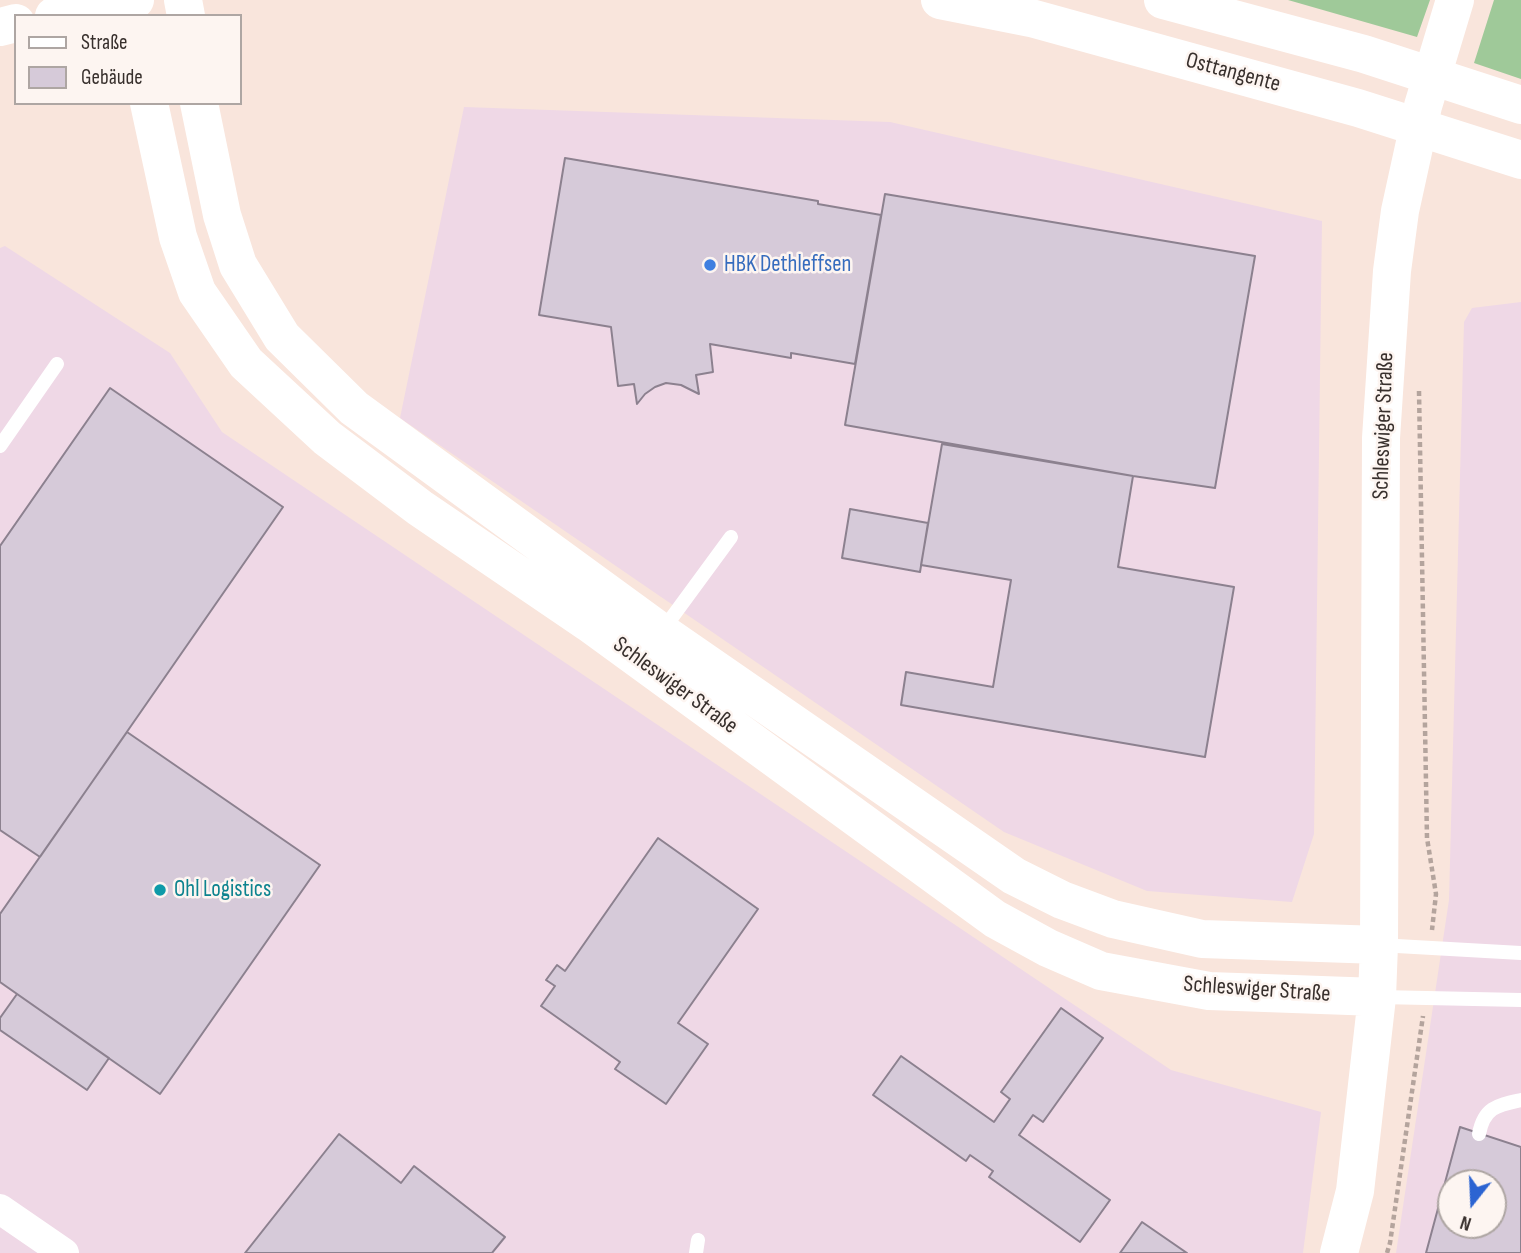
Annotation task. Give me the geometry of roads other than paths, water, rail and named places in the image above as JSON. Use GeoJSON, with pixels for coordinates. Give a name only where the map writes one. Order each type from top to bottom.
{"type":"FeatureCollection","features":[{"type":"Feature","properties":{"kind":"main road"},"geometry":{"type":"LineString","coordinates":[[64,14],[135,0]]}},
{"type":"Feature","properties":{"kind":"main road","name":"Osttangente"},"geometry":{"type":"LineString","coordinates":[[940,0],[1031,18],[1358,108],[1521,160]]}},
{"type":"Feature","properties":{"kind":"main road"},"geometry":{"type":"LineString","coordinates":[[1163,0],[1364,54],[1521,105]]}},
{"type":"Feature","properties":{"kind":"main road","name":"Schleswiger Straße"},"geometry":{"type":"LineString","coordinates":[[1339,1253],[1355,1191],[1377,997],[1381,438],[1392,271],[1400,211],[1423,106],[1455,0]]}},
{"type":"Feature","properties":{"kind":"main road","name":"Schleswiger Straße"},"geometry":{"type":"LineString","coordinates":[[199,105],[222,215],[238,265],[282,337],[354,408],[995,919],[1048,948],[1101,971],[1209,991],[1377,997]]}},
{"type":"Feature","properties":{"kind":"main road","name":"Schleswiger Straße"},"geometry":{"type":"LineString","coordinates":[[147,112],[178,237],[197,292],[246,363],[337,446],[420,508],[589,623],[651,647],[1014,876],[1062,900],[1113,919],[1202,939],[1379,945]]}},
{"type":"Feature","properties":{"kind":"street"},"geometry":{"type":"LineString","coordinates":[[0,1209],[64,1253]]}},
{"type":"Feature","properties":{"kind":"lane"},"geometry":{"type":"LineString","coordinates":[[0,446],[57,364]]}},
{"type":"Feature","properties":{"kind":"lane"},"geometry":{"type":"LineString","coordinates":[[651,647],[731,537]]}},
{"type":"Feature","properties":{"kind":"lane"},"geometry":{"type":"LineString","coordinates":[[1379,945],[1521,953]]}},
{"type":"Feature","properties":{"kind":"lane"},"geometry":{"type":"LineString","coordinates":[[1377,997],[1521,1000]]}},
{"type":"Feature","properties":{"kind":"lane"},"geometry":{"type":"LineString","coordinates":[[1479,1134],[1481,1123],[1496,1106],[1521,1100]]}},
{"type":"Feature","properties":{"kind":"place","name":"HBK Dethleffsen"},"geometry":{"type":"Point","coordinates":[710,265]}},
{"type":"Feature","properties":{"kind":"place","name":"Ohl Logistics"},"geometry":{"type":"Point","coordinates":[160,890]}}]}
